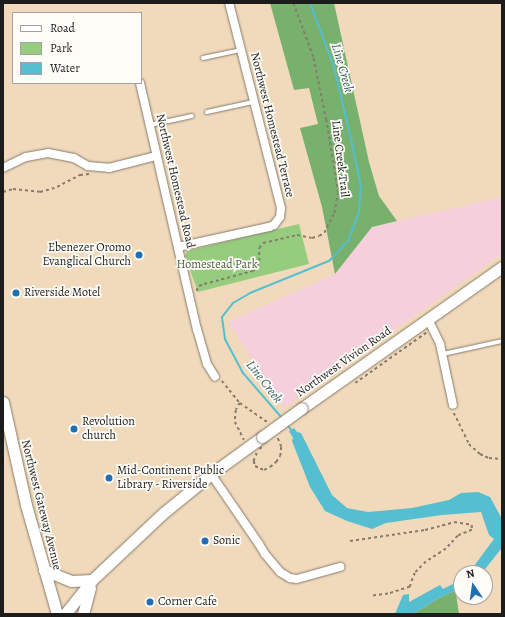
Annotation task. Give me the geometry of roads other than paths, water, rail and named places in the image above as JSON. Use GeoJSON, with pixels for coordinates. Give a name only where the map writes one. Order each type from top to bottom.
{"type":"FeatureCollection","features":[{"type":"Feature","properties":{"kind":"main road","name":"Northwest Vivion Road"},"geometry":{"type":"LineString","coordinates":[[66,614],[92,580],[162,514],[211,474],[502,267]]}},
{"type":"Feature","properties":{"kind":"main road","name":"Northwest Gateway Avenue"},"geometry":{"type":"LineString","coordinates":[[3,402],[26,505],[57,614]]}},
{"type":"Feature","properties":{"kind":"main road"},"geometry":{"type":"LineString","coordinates":[[44,570],[71,581],[92,580],[83,614]]}},
{"type":"Feature","properties":{"kind":"street","name":"Northwest Homestead Terrace"},"geometry":{"type":"LineString","coordinates":[[178,247],[269,227],[274,225],[280,217],[281,208],[229,3]]}},
{"type":"Feature","properties":{"kind":"street","name":"Northwest Homestead Road"},"geometry":{"type":"LineString","coordinates":[[140,84],[203,350],[207,364],[218,377]]}},
{"type":"Feature","properties":{"kind":"street"},"geometry":{"type":"LineString","coordinates":[[3,168],[26,157],[48,153],[74,158],[88,166],[109,168],[156,156]]}},
{"type":"Feature","properties":{"kind":"street"},"geometry":{"type":"LineString","coordinates":[[428,319],[443,354],[452,405]]}},
{"type":"Feature","properties":{"kind":"street"},"geometry":{"type":"LineString","coordinates":[[211,474],[259,544],[264,554],[280,572],[290,578],[297,579],[340,567]]}},
{"type":"Feature","properties":{"kind":"lane"},"geometry":{"type":"LineString","coordinates":[[203,58],[240,50]]}},
{"type":"Feature","properties":{"kind":"lane"},"geometry":{"type":"LineString","coordinates":[[207,112],[253,102]]}},
{"type":"Feature","properties":{"kind":"lane"},"geometry":{"type":"LineString","coordinates":[[149,125],[192,116]]}},
{"type":"Feature","properties":{"kind":"lane"},"geometry":{"type":"LineString","coordinates":[[443,354],[502,341]]}},
{"type":"Feature","properties":{"kind":"water"},"geometry":{"type":"Polygon","coordinates":[[[294,428],[297,432],[301,433],[332,495],[347,508],[368,512],[412,508],[449,500],[461,493],[478,492],[490,497],[502,519],[501,549],[488,565],[475,565],[494,539],[489,535],[481,512],[442,515],[386,523],[372,529],[347,521],[325,511],[310,487],[292,441],[293,438],[289,431],[294,428]]]}},
{"type":"Feature","properties":{"kind":"water"},"geometry":{"type":"Polygon","coordinates":[[[453,584],[453,592],[439,598],[413,614],[395,614],[403,595],[409,594],[409,602],[440,585],[443,589],[453,584]]]}},
{"type":"Feature","properties":{"kind":"waterway","name":"Line Creek"},"geometry":{"type":"LineString","coordinates":[[282,418],[243,373],[225,339],[222,317],[233,303],[250,293],[329,261],[348,241],[359,212],[361,186],[351,139],[334,67],[310,3]]}},
{"type":"Feature","properties":{"kind":"waterway","name":"Line Creek"},"geometry":{"type":"LineString","coordinates":[[286,423],[292,431]]}},
{"type":"Feature","properties":{"kind":"place","name":"Ebenezer Oromo Evanglical Church"},"geometry":{"type":"Point","coordinates":[139,255]}},
{"type":"Feature","properties":{"kind":"place","name":"Riverside Motel"},"geometry":{"type":"Point","coordinates":[16,293]}},
{"type":"Feature","properties":{"kind":"place","name":"Revolution church"},"geometry":{"type":"Point","coordinates":[74,429]}},
{"type":"Feature","properties":{"kind":"place","name":"Mid-Continent Public Library - Riverside"},"geometry":{"type":"Point","coordinates":[109,478]}},
{"type":"Feature","properties":{"kind":"place","name":"Sonic"},"geometry":{"type":"Point","coordinates":[205,541]}},
{"type":"Feature","properties":{"kind":"place","name":"Corner Cafe"},"geometry":{"type":"Point","coordinates":[150,602]}},
{"type":"Feature","properties":{"kind":"park label","name":"Homestead Park"},"geometry":{"type":"Point","coordinates":[217,265]}}]}
